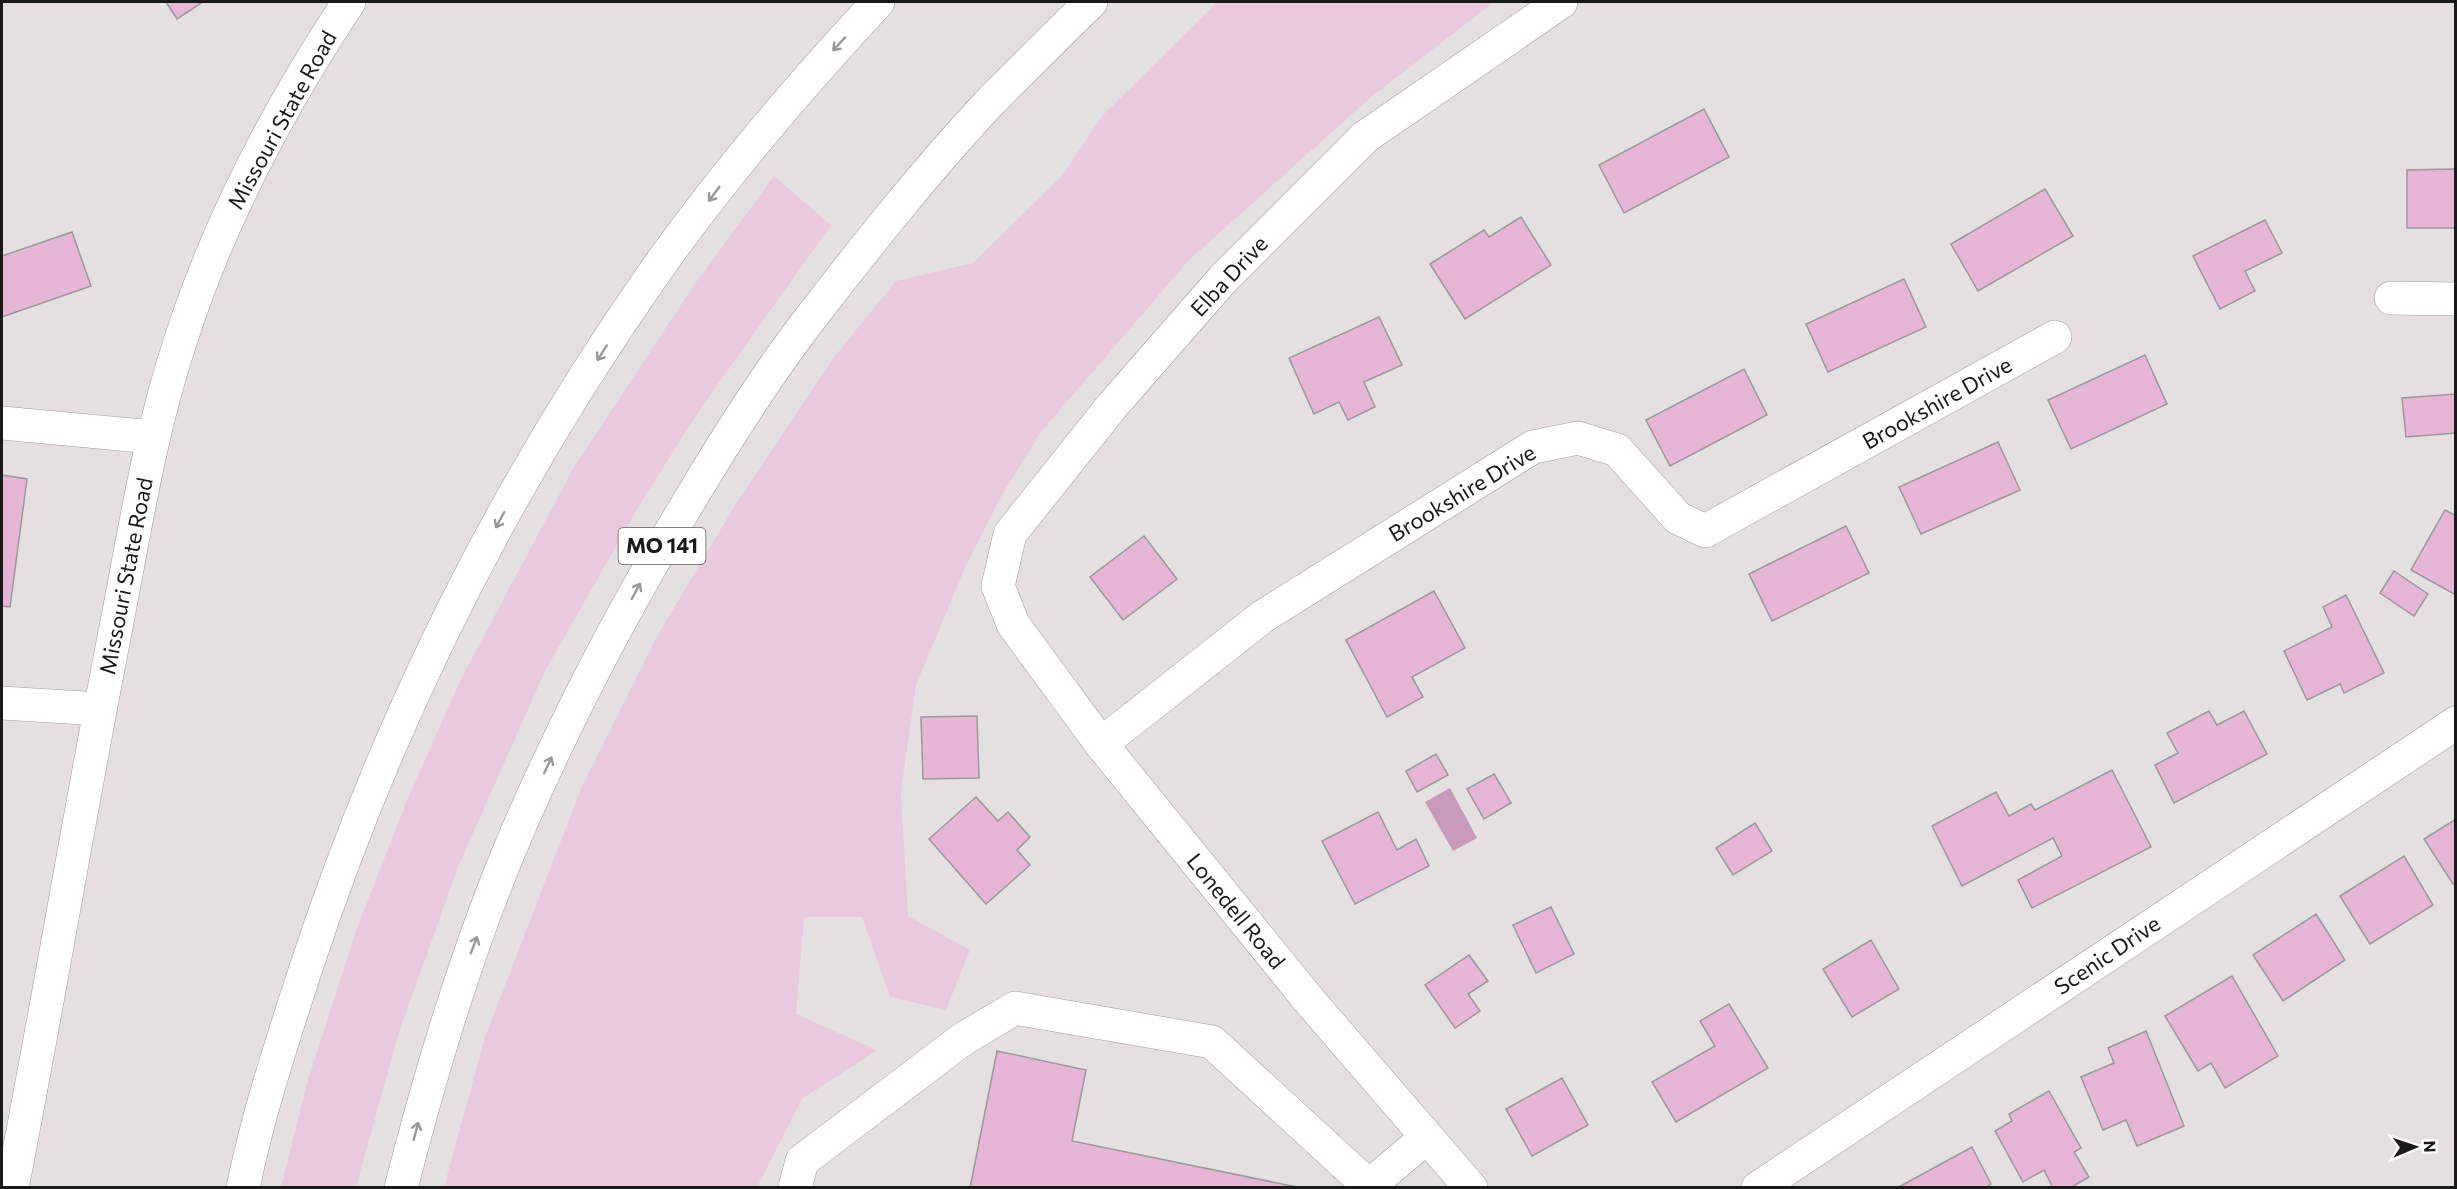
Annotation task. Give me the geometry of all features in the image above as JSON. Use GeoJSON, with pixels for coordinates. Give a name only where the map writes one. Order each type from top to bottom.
{"type":"FeatureCollection","features":[{"type":"Feature","properties":{"kind":"main road","name":"Missouri State Road"},"geometry":{"type":"LineString","coordinates":[[12,1188],[100,709],[153,437],[179,344],[231,212],[273,128],[348,2]]}},
{"type":"Feature","properties":{"kind":"main road"},"geometry":{"type":"LineString","coordinates":[[243,1188],[283,1040],[327,904],[394,737],[437,641],[502,516],[576,393],[653,275],[740,160],[878,2]]}},
{"type":"Feature","properties":{"kind":"main road","name":"MO 141"},"geometry":{"type":"LineString","coordinates":[[401,1188],[424,1097],[469,957],[520,824],[582,694],[649,567],[725,441],[807,323],[896,210],[991,101],[1091,2]]}},
{"type":"Feature","properties":{"kind":"main road","name":"Elba Drive"},"geometry":{"type":"LineString","coordinates":[[1013,624],[998,586],[1010,534],[1112,406],[1223,279],[1365,136],[1561,2]]}},
{"type":"Feature","properties":{"kind":"main road"},"geometry":{"type":"LineString","coordinates":[[2391,298],[2456,299]]}},
{"type":"Feature","properties":{"kind":"main road","name":"Brookshire Drive"},"geometry":{"type":"LineString","coordinates":[[1101,744],[1262,617],[1533,447],[1578,438],[1617,450],[1678,518],[1705,531],[2055,337]]}},
{"type":"Feature","properties":{"kind":"main road"},"geometry":{"type":"LineString","coordinates":[[2,423],[153,437]]}},
{"type":"Feature","properties":{"kind":"main road","name":"Lonedell Road"},"geometry":{"type":"LineString","coordinates":[[1013,624],[1101,744],[1301,989],[1471,1188]]}},
{"type":"Feature","properties":{"kind":"main road"},"geometry":{"type":"LineString","coordinates":[[2,704],[100,709]]}},
{"type":"Feature","properties":{"kind":"main road","name":"Scenic Drive"},"geometry":{"type":"LineString","coordinates":[[1758,1188],[2456,723]]}},
{"type":"Feature","properties":{"kind":"main road"},"geometry":{"type":"LineString","coordinates":[[795,1188],[802,1161],[963,1039],[1015,1008],[1212,1042],[1371,1186],[1427,1137]]}},
{"type":"Feature","properties":{"kind":"shaded area"},"geometry":{"type":"Polygon","coordinates":[[[1217,2],[1494,2],[1371,97],[1188,261],[1041,432],[1003,493],[967,563],[916,685],[901,792],[908,916],[970,950],[946,1010],[890,997],[862,917],[804,917],[796,1014],[877,1050],[802,1099],[757,1187],[444,1187],[485,1037],[581,789],[659,633],[737,502],[835,356],[896,281],[973,263],[1062,176],[1102,116],[1217,2]]]}},
{"type":"Feature","properties":{"kind":"shaded area"},"geometry":{"type":"Polygon","coordinates":[[[774,176],[831,225],[699,411],[643,499],[545,671],[458,867],[399,1032],[356,1187],[281,1187],[307,1083],[357,928],[408,798],[461,679],[574,467],[694,285],[774,176]]]}},
{"type":"Feature","properties":{"kind":"shaded area"},"geometry":{"type":"Polygon","coordinates":[[[1450,788],[1477,838],[1453,851],[1425,802],[1450,788]]]}},
{"type":"Feature","properties":{"kind":"building"},"geometry":{"type":"Polygon","coordinates":[[[166,2],[203,2],[177,19],[166,2]]]}},
{"type":"Feature","properties":{"kind":"building"},"geometry":{"type":"Polygon","coordinates":[[[1704,109],[1729,157],[1624,213],[1599,165],[1704,109]]]}},
{"type":"Feature","properties":{"kind":"building"},"geometry":{"type":"Polygon","coordinates":[[[2456,169],[2456,228],[2407,228],[2407,170],[2456,169]]]}},
{"type":"Feature","properties":{"kind":"building"},"geometry":{"type":"Polygon","coordinates":[[[2045,189],[2073,236],[1978,291],[1951,244],[2045,189]]]}},
{"type":"Feature","properties":{"kind":"building"},"geometry":{"type":"Polygon","coordinates":[[[1521,217],[1551,265],[1465,319],[1430,264],[1484,230],[1489,237],[1521,217]]]}},
{"type":"Feature","properties":{"kind":"building"},"geometry":{"type":"Polygon","coordinates":[[[2265,220],[2282,253],[2245,271],[2255,291],[2220,309],[2193,256],[2265,220]]]}},
{"type":"Feature","properties":{"kind":"building"},"geometry":{"type":"Polygon","coordinates":[[[72,232],[91,286],[2,317],[2,256],[72,232]]]}},
{"type":"Feature","properties":{"kind":"building"},"geometry":{"type":"Polygon","coordinates":[[[1904,279],[1926,327],[1828,372],[1806,324],[1904,279]]]}},
{"type":"Feature","properties":{"kind":"building"},"geometry":{"type":"Polygon","coordinates":[[[1379,317],[1402,365],[1364,382],[1375,407],[1348,420],[1339,402],[1314,414],[1289,358],[1379,317]]]}},
{"type":"Feature","properties":{"kind":"building"},"geometry":{"type":"Polygon","coordinates":[[[2145,355],[2167,404],[2071,449],[2048,400],[2145,355]]]}},
{"type":"Feature","properties":{"kind":"building"},"geometry":{"type":"Polygon","coordinates":[[[1744,369],[1767,415],[1670,466],[1646,420],[1744,369]]]}},
{"type":"Feature","properties":{"kind":"building"},"geometry":{"type":"Polygon","coordinates":[[[2456,394],[2456,433],[2406,437],[2402,398],[2456,394]]]}},
{"type":"Feature","properties":{"kind":"building"},"geometry":{"type":"Polygon","coordinates":[[[1998,442],[2020,490],[1921,534],[1899,487],[1998,442]]]}},
{"type":"Feature","properties":{"kind":"building"},"geometry":{"type":"Polygon","coordinates":[[[2,475],[27,479],[10,607],[2,606],[2,475]]]}},
{"type":"Feature","properties":{"kind":"building"},"geometry":{"type":"Polygon","coordinates":[[[2445,510],[2456,516],[2456,595],[2411,570],[2445,510]]]}},
{"type":"Feature","properties":{"kind":"building"},"geometry":{"type":"Polygon","coordinates":[[[1846,526],[1869,573],[1772,621],[1749,574],[1846,526]]]}},
{"type":"Feature","properties":{"kind":"building"},"geometry":{"type":"Polygon","coordinates":[[[1144,536],[1177,579],[1123,620],[1090,577],[1144,536]]]}},
{"type":"Feature","properties":{"kind":"building"},"geometry":{"type":"Polygon","coordinates":[[[2394,571],[2428,594],[2414,616],[2380,593],[2394,571]]]}},
{"type":"Feature","properties":{"kind":"building"},"geometry":{"type":"Polygon","coordinates":[[[1434,591],[1465,648],[1412,677],[1423,697],[1387,717],[1346,640],[1434,591]]]}},
{"type":"Feature","properties":{"kind":"building"},"geometry":{"type":"Polygon","coordinates":[[[2346,595],[2384,673],[2344,693],[2340,684],[2307,700],[2284,651],[2332,627],[2323,607],[2346,595]]]}},
{"type":"Feature","properties":{"kind":"building"},"geometry":{"type":"Polygon","coordinates":[[[2209,711],[2217,725],[2244,711],[2267,754],[2174,803],[2155,765],[2178,753],[2167,733],[2209,711]]]}},
{"type":"Feature","properties":{"kind":"building"},"geometry":{"type":"Polygon","coordinates":[[[977,716],[979,778],[923,779],[921,717],[977,716]]]}},
{"type":"Feature","properties":{"kind":"building"},"geometry":{"type":"Polygon","coordinates":[[[1436,754],[1448,775],[1417,792],[1406,771],[1436,754]]]}},
{"type":"Feature","properties":{"kind":"building"},"geometry":{"type":"Polygon","coordinates":[[[2112,770],[2151,847],[2032,908],[2018,880],[2062,856],[2053,838],[1962,886],[1932,826],[1996,792],[2009,816],[2031,804],[2035,810],[2112,770]]]}},
{"type":"Feature","properties":{"kind":"building"},"geometry":{"type":"Polygon","coordinates":[[[1494,774],[1511,803],[1484,819],[1467,789],[1494,774]]]}},
{"type":"Feature","properties":{"kind":"building"},"geometry":{"type":"Polygon","coordinates":[[[976,797],[998,821],[1008,812],[1030,837],[1017,850],[1030,865],[986,904],[929,839],[976,797]]]}},
{"type":"Feature","properties":{"kind":"building"},"geometry":{"type":"Polygon","coordinates":[[[1378,812],[1397,850],[1416,839],[1429,866],[1355,904],[1322,841],[1378,812]]]}},
{"type":"Feature","properties":{"kind":"building"},"geometry":{"type":"Polygon","coordinates":[[[2456,819],[2456,882],[2453,884],[2424,839],[2456,819]]]}},
{"type":"Feature","properties":{"kind":"building"},"geometry":{"type":"Polygon","coordinates":[[[1755,823],[1772,851],[1733,875],[1716,848],[1755,823]]]}},
{"type":"Feature","properties":{"kind":"building"},"geometry":{"type":"Polygon","coordinates":[[[2404,856],[2433,905],[2370,944],[2340,896],[2404,856]]]}},
{"type":"Feature","properties":{"kind":"building"},"geometry":{"type":"Polygon","coordinates":[[[1551,907],[1574,954],[1536,973],[1513,925],[1551,907]]]}},
{"type":"Feature","properties":{"kind":"building"},"geometry":{"type":"Polygon","coordinates":[[[2316,914],[2345,960],[2283,1001],[2253,955],[2316,914]]]}},
{"type":"Feature","properties":{"kind":"building"},"geometry":{"type":"Polygon","coordinates":[[[1871,940],[1899,989],[1852,1017],[1823,969],[1871,940]]]}},
{"type":"Feature","properties":{"kind":"building"},"geometry":{"type":"Polygon","coordinates":[[[1469,955],[1488,981],[1468,994],[1480,1011],[1455,1028],[1425,985],[1469,955]]]}},
{"type":"Feature","properties":{"kind":"building"},"geometry":{"type":"Polygon","coordinates":[[[2232,976],[2278,1056],[2225,1088],[2211,1063],[2198,1071],[2165,1016],[2232,976]]]}},
{"type":"Feature","properties":{"kind":"building"},"geometry":{"type":"Polygon","coordinates":[[[1729,1004],[1768,1068],[1676,1122],[1652,1082],[1715,1046],[1700,1021],[1729,1004]]]}},
{"type":"Feature","properties":{"kind":"building"},"geometry":{"type":"Polygon","coordinates":[[[2146,1031],[2184,1126],[2137,1146],[2126,1120],[2103,1130],[2081,1077],[2114,1063],[2108,1048],[2146,1031]]]}},
{"type":"Feature","properties":{"kind":"building"},"geometry":{"type":"Polygon","coordinates":[[[997,1051],[1086,1070],[1072,1141],[1302,1188],[970,1188],[997,1051]]]}},
{"type":"Feature","properties":{"kind":"building"},"geometry":{"type":"Polygon","coordinates":[[[1562,1078],[1588,1125],[1532,1156],[1506,1109],[1562,1078]]]}},
{"type":"Feature","properties":{"kind":"building"},"geometry":{"type":"Polygon","coordinates":[[[2049,1091],[2081,1148],[2074,1152],[2089,1177],[2070,1188],[2053,1188],[2044,1170],[2023,1182],[1995,1131],[2012,1121],[2009,1114],[2049,1091]]]}},
{"type":"Feature","properties":{"kind":"building"},"geometry":{"type":"Polygon","coordinates":[[[1972,1147],[1991,1184],[1985,1188],[1897,1188],[1972,1147]]]}}]}
